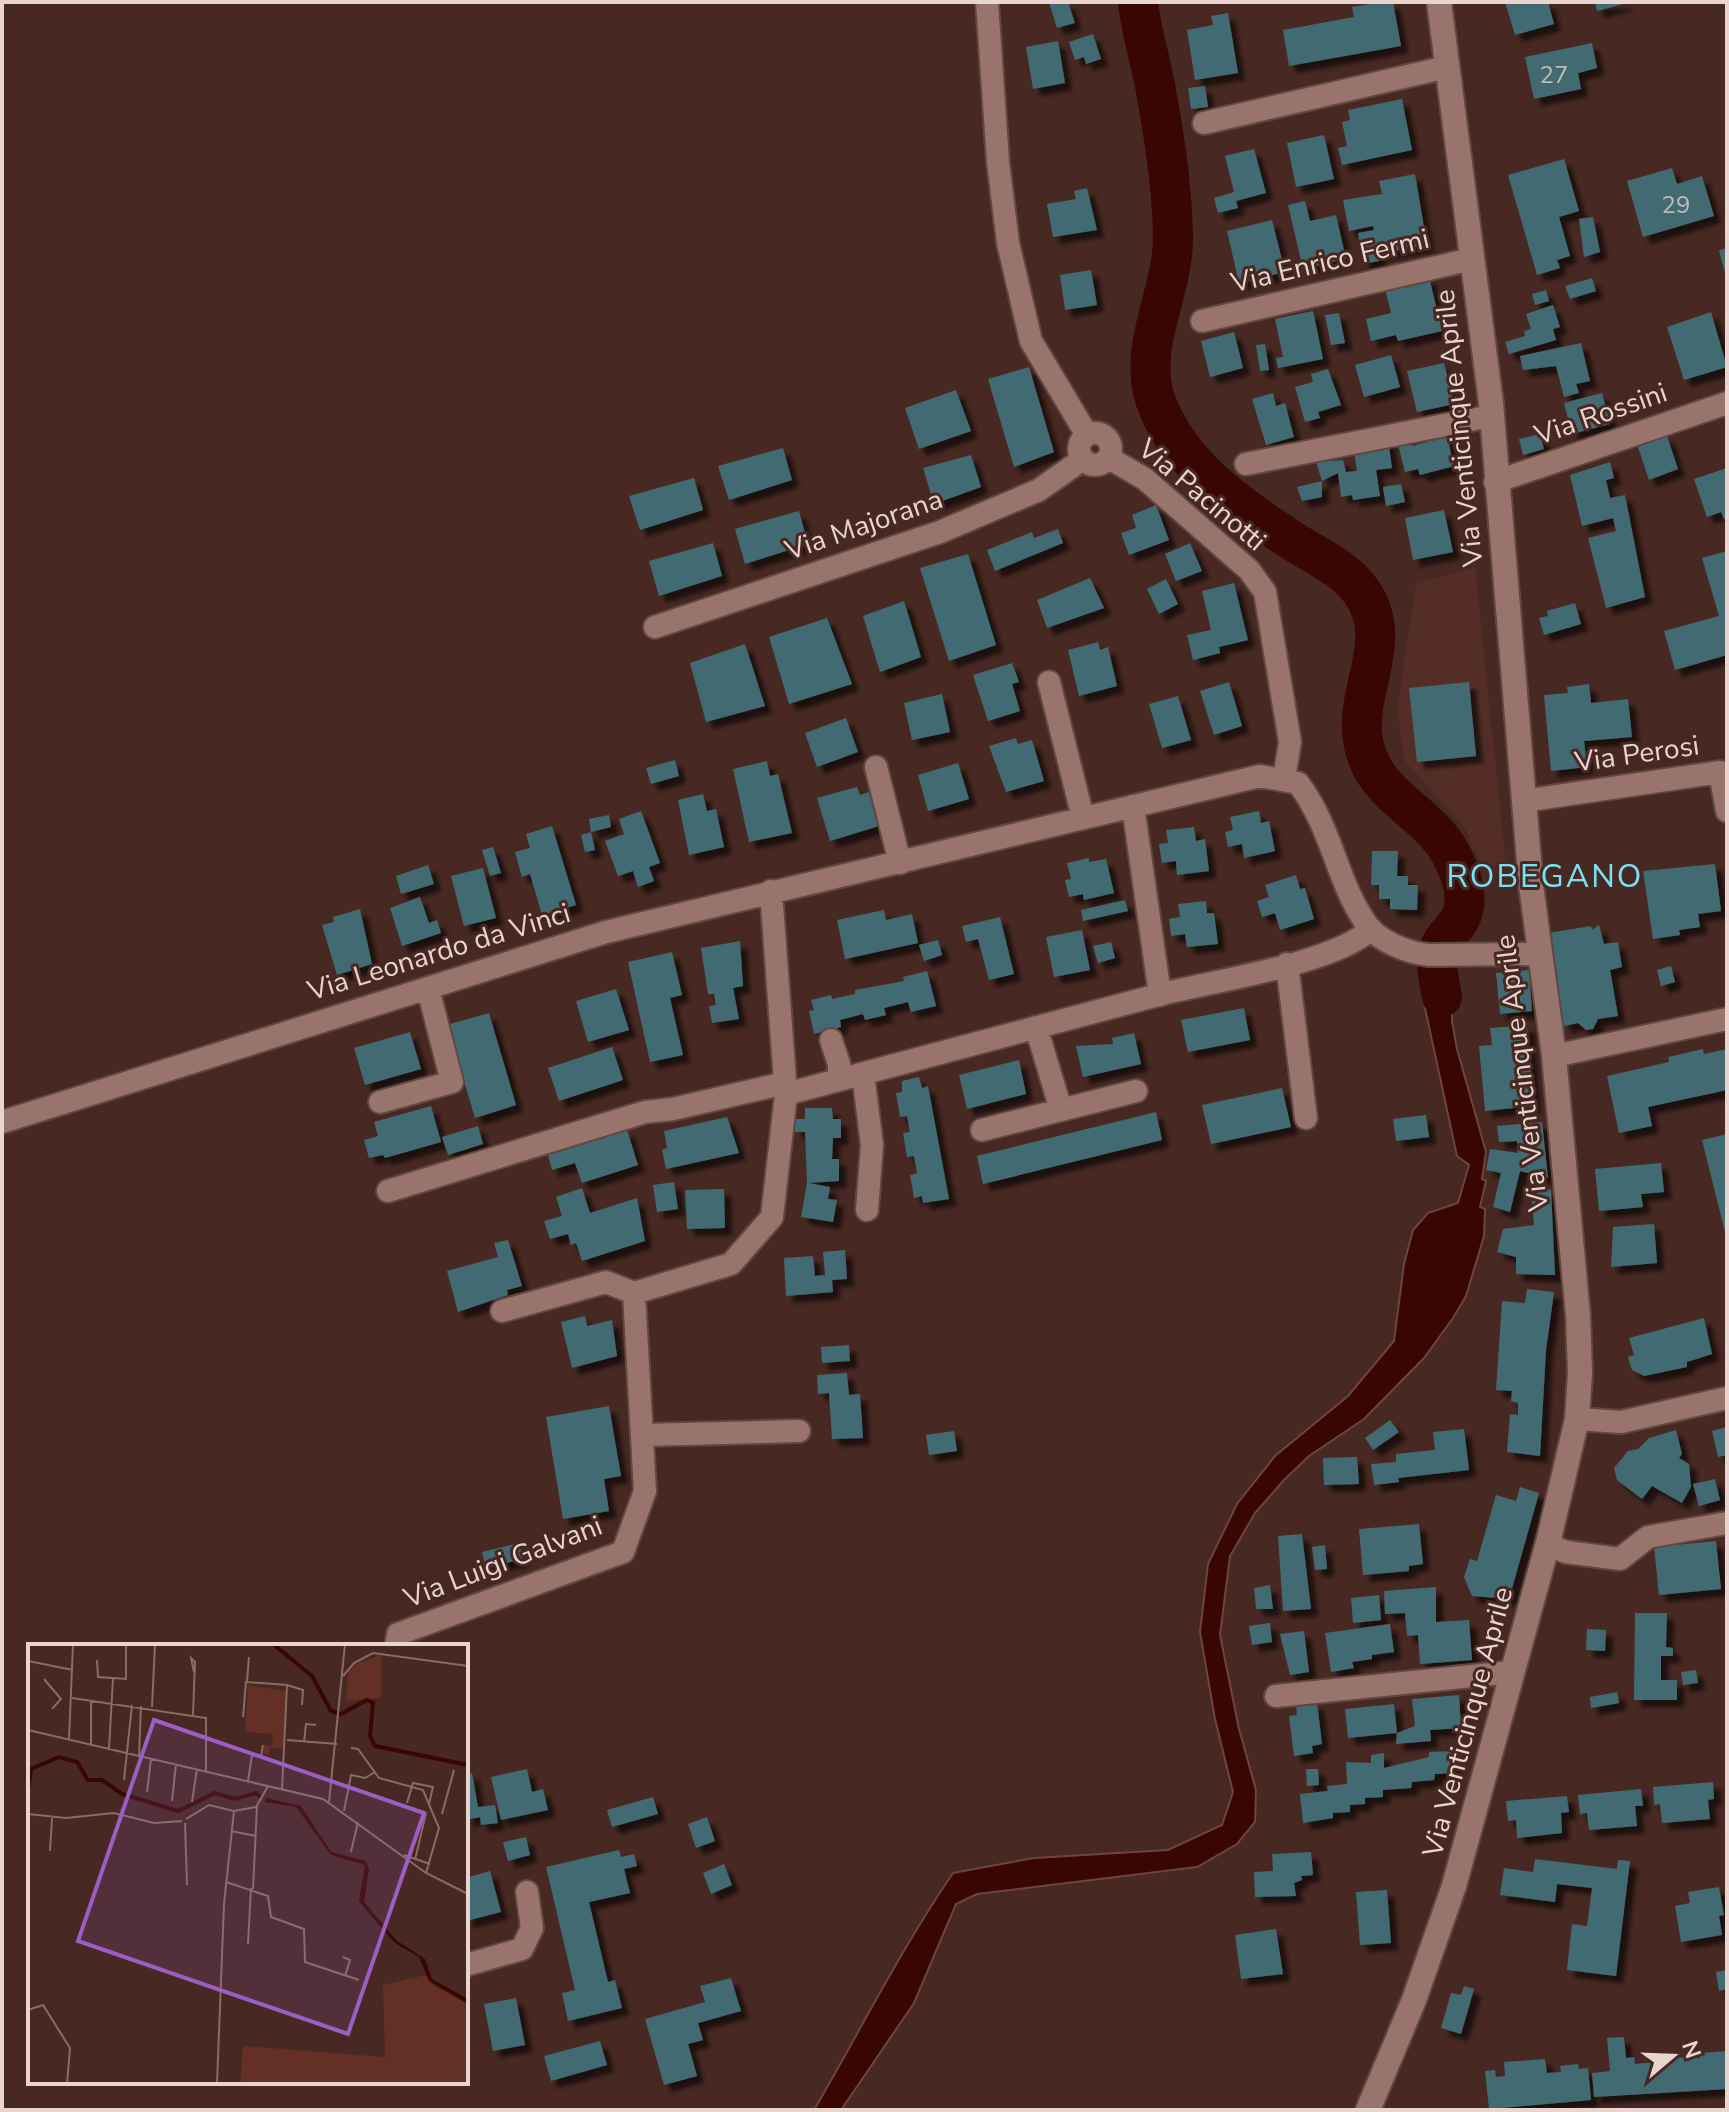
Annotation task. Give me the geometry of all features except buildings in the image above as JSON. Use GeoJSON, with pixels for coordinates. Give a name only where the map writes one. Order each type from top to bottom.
{"type":"FeatureCollection","features":[{"type":"Feature","properties":{"kind":"main road","name":"Via Venticinque Aprile"},"geometry":{"type":"LineString","coordinates":[[1368,2110],[1414,2000],[1454,1886],[1547,1544],[1577,1419],[1578,1315],[1554,1056],[1538,954],[1491,416],[1439,2]]}},
{"type":"Feature","properties":{"kind":"street","name":"Via Pacinotti"},"geometry":{"type":"LineString","coordinates":[[987,2],[998,162],[1014,271],[1031,341],[1087,435],[1104,436],[1111,446],[1109,458]]}},
{"type":"Feature","properties":{"kind":"street"},"geometry":{"type":"LineString","coordinates":[[1204,123],[1447,67]]}},
{"type":"Feature","properties":{"kind":"street","name":"Via Enrico Fermi"},"geometry":{"type":"LineString","coordinates":[[1202,321],[1472,259]]}},
{"type":"Feature","properties":{"kind":"street","name":"Via Rossini"},"geometry":{"type":"LineString","coordinates":[[1495,482],[1727,403]]}},
{"type":"Feature","properties":{"kind":"street"},"geometry":{"type":"LineString","coordinates":[[1246,464],[1491,416]]}},
{"type":"Feature","properties":{"kind":"street"},"geometry":{"type":"LineString","coordinates":[[1083,459],[1080,444],[1087,435]]}},
{"type":"Feature","properties":{"kind":"street","name":"Via Pacinotti"},"geometry":{"type":"LineString","coordinates":[[1083,459],[1093,465],[1109,458]]}},
{"type":"Feature","properties":{"kind":"street","name":"Via Pacinotti"},"geometry":{"type":"LineString","coordinates":[[1109,458],[1145,479],[1249,570],[1265,592],[1290,742],[1284,779]]}},
{"type":"Feature","properties":{"kind":"street","name":"Via Majorana"},"geometry":{"type":"LineString","coordinates":[[655,627],[978,517],[1039,490],[1083,459]]}},
{"type":"Feature","properties":{"kind":"street"},"geometry":{"type":"LineString","coordinates":[[1049,682],[1083,818]]}},
{"type":"Feature","properties":{"kind":"street"},"geometry":{"type":"LineString","coordinates":[[876,767],[900,863]]}},
{"type":"Feature","properties":{"kind":"street","name":"Via Perosi"},"geometry":{"type":"LineString","coordinates":[[1523,801],[1720,772],[1727,811]]}},
{"type":"Feature","properties":{"kind":"street","name":"Via Leonardo da Vinci"},"geometry":{"type":"LineString","coordinates":[[2,1122],[606,932],[1260,776],[1284,779]]}},
{"type":"Feature","properties":{"kind":"street"},"geometry":{"type":"LineString","coordinates":[[1284,779],[1298,783],[1324,823],[1356,906],[1371,929],[1411,953],[1456,956],[1538,954]]}},
{"type":"Feature","properties":{"kind":"street"},"geometry":{"type":"LineString","coordinates":[[1133,806],[1160,995]]}},
{"type":"Feature","properties":{"kind":"street"},"geometry":{"type":"LineString","coordinates":[[502,1311],[606,1282],[634,1293],[731,1264],[772,1217],[786,1089],[771,891]]}},
{"type":"Feature","properties":{"kind":"street"},"geometry":{"type":"LineString","coordinates":[[388,1191],[645,1112],[839,1080],[1339,951],[1356,944],[1371,929]]}},
{"type":"Feature","properties":{"kind":"street"},"geometry":{"type":"LineString","coordinates":[[1287,964],[1306,1118]]}},
{"type":"Feature","properties":{"kind":"street"},"geometry":{"type":"LineString","coordinates":[[380,1102],[452,1082],[428,989]]}},
{"type":"Feature","properties":{"kind":"street"},"geometry":{"type":"LineString","coordinates":[[1554,1056],[1727,1019]]}},
{"type":"Feature","properties":{"kind":"street"},"geometry":{"type":"LineString","coordinates":[[1036,1027],[1061,1110]]}},
{"type":"Feature","properties":{"kind":"street"},"geometry":{"type":"LineString","coordinates":[[831,1040],[839,1064],[839,1080]]}},
{"type":"Feature","properties":{"kind":"street"},"geometry":{"type":"LineString","coordinates":[[863,1074],[872,1145],[867,1210]]}},
{"type":"Feature","properties":{"kind":"street"},"geometry":{"type":"LineString","coordinates":[[982,1130],[1136,1091]]}},
{"type":"Feature","properties":{"kind":"street","name":"Via Luigi Galvani"},"geometry":{"type":"LineString","coordinates":[[396,1644],[398,1634],[623,1552],[645,1491],[634,1293]]}},
{"type":"Feature","properties":{"kind":"street"},"geometry":{"type":"LineString","coordinates":[[1577,1419],[1621,1422],[1727,1398]]}},
{"type":"Feature","properties":{"kind":"street"},"geometry":{"type":"LineString","coordinates":[[643,1435],[799,1431]]}},
{"type":"Feature","properties":{"kind":"street"},"geometry":{"type":"LineString","coordinates":[[1547,1544],[1566,1552],[1620,1559],[1648,1537],[1727,1523]]}},
{"type":"Feature","properties":{"kind":"street"},"geometry":{"type":"LineString","coordinates":[[1276,1696],[1511,1672]]}},
{"type":"Feature","properties":{"kind":"street"},"geometry":{"type":"LineString","coordinates":[[468,1964],[522,1949],[532,1928],[527,1892]]}},
{"type":"Feature","properties":{"kind":"street"},"geometry":{"type":"LineString","coordinates":[[1383,2110],[1384,2072]]}},
{"type":"Feature","properties":{"kind":"shaded area"},"geometry":{"type":"Polygon","coordinates":[[[1475,567],[1506,866],[1483,868],[1465,828],[1405,761],[1397,710],[1416,584],[1475,567]]]}},
{"type":"Feature","properties":{"kind":"shaded area"},"geometry":{"type":"Polygon","coordinates":[[[1437,965],[1452,966],[1452,1021],[1457,1049],[1486,1152],[1482,1179],[1486,1181],[1480,1207],[1485,1209],[1484,1236],[1466,1296],[1424,1358],[1364,1419],[1309,1456],[1284,1480],[1255,1513],[1230,1556],[1220,1635],[1239,1729],[1256,1790],[1255,1822],[1237,1844],[1197,1867],[977,1894],[956,1904],[914,2003],[841,2110],[814,2110],[898,1961],[953,1873],[1034,1858],[1168,1850],[1222,1825],[1233,1792],[1215,1719],[1200,1632],[1208,1564],[1237,1504],[1275,1456],[1348,1396],[1394,1341],[1404,1264],[1413,1230],[1428,1213],[1458,1203],[1469,1165],[1457,1156],[1423,999],[1422,970],[1437,965]]]}},
{"type":"Feature","properties":{"kind":"waterway"},"geometry":{"type":"LineString","coordinates":[[1138,2],[1162,128],[1173,222],[1171,261],[1150,362],[1156,402],[1181,447],[1197,466],[1256,517],[1341,571],[1361,591],[1370,608],[1375,626],[1375,643],[1362,714],[1366,754],[1386,787],[1441,839],[1452,856],[1463,884],[1465,899],[1462,914],[1441,944],[1438,955],[1442,997]]}},
{"type":"Feature","properties":{"kind":"district","name":"ROBEGANO"},"geometry":{"type":"Point","coordinates":[1545,876]}}]}
